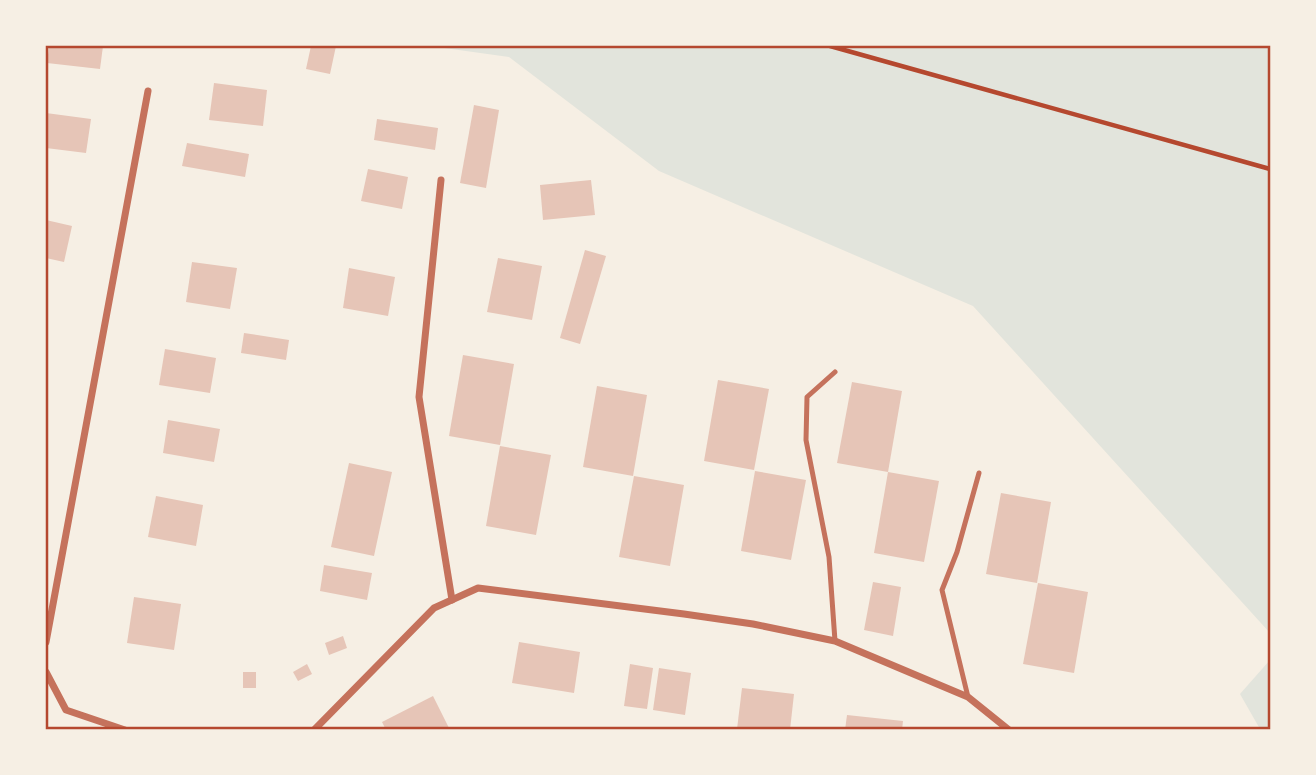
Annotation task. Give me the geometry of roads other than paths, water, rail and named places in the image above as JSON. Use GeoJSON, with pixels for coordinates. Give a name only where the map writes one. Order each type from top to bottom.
{"type":"FeatureCollection","features":[{"type":"Feature","properties":{"kind":"street"},"geometry":{"type":"LineString","coordinates":[[46,642],[148,91]]}},
{"type":"Feature","properties":{"kind":"street"},"geometry":{"type":"LineString","coordinates":[[441,180],[419,397],[452,600]]}},
{"type":"Feature","properties":{"kind":"street"},"geometry":{"type":"LineString","coordinates":[[314,730],[433,608],[478,588],[753,624],[835,640],[968,697],[1009,730]]}},
{"type":"Feature","properties":{"kind":"street"},"geometry":{"type":"LineString","coordinates":[[46,672],[66,710],[125,730]]}},
{"type":"Feature","properties":{"kind":"lane"},"geometry":{"type":"LineString","coordinates":[[835,372],[807,397],[806,440],[828,557],[835,640]]}},
{"type":"Feature","properties":{"kind":"lane"},"geometry":{"type":"LineString","coordinates":[[968,697],[942,590],[957,552],[979,473]]}}]}
